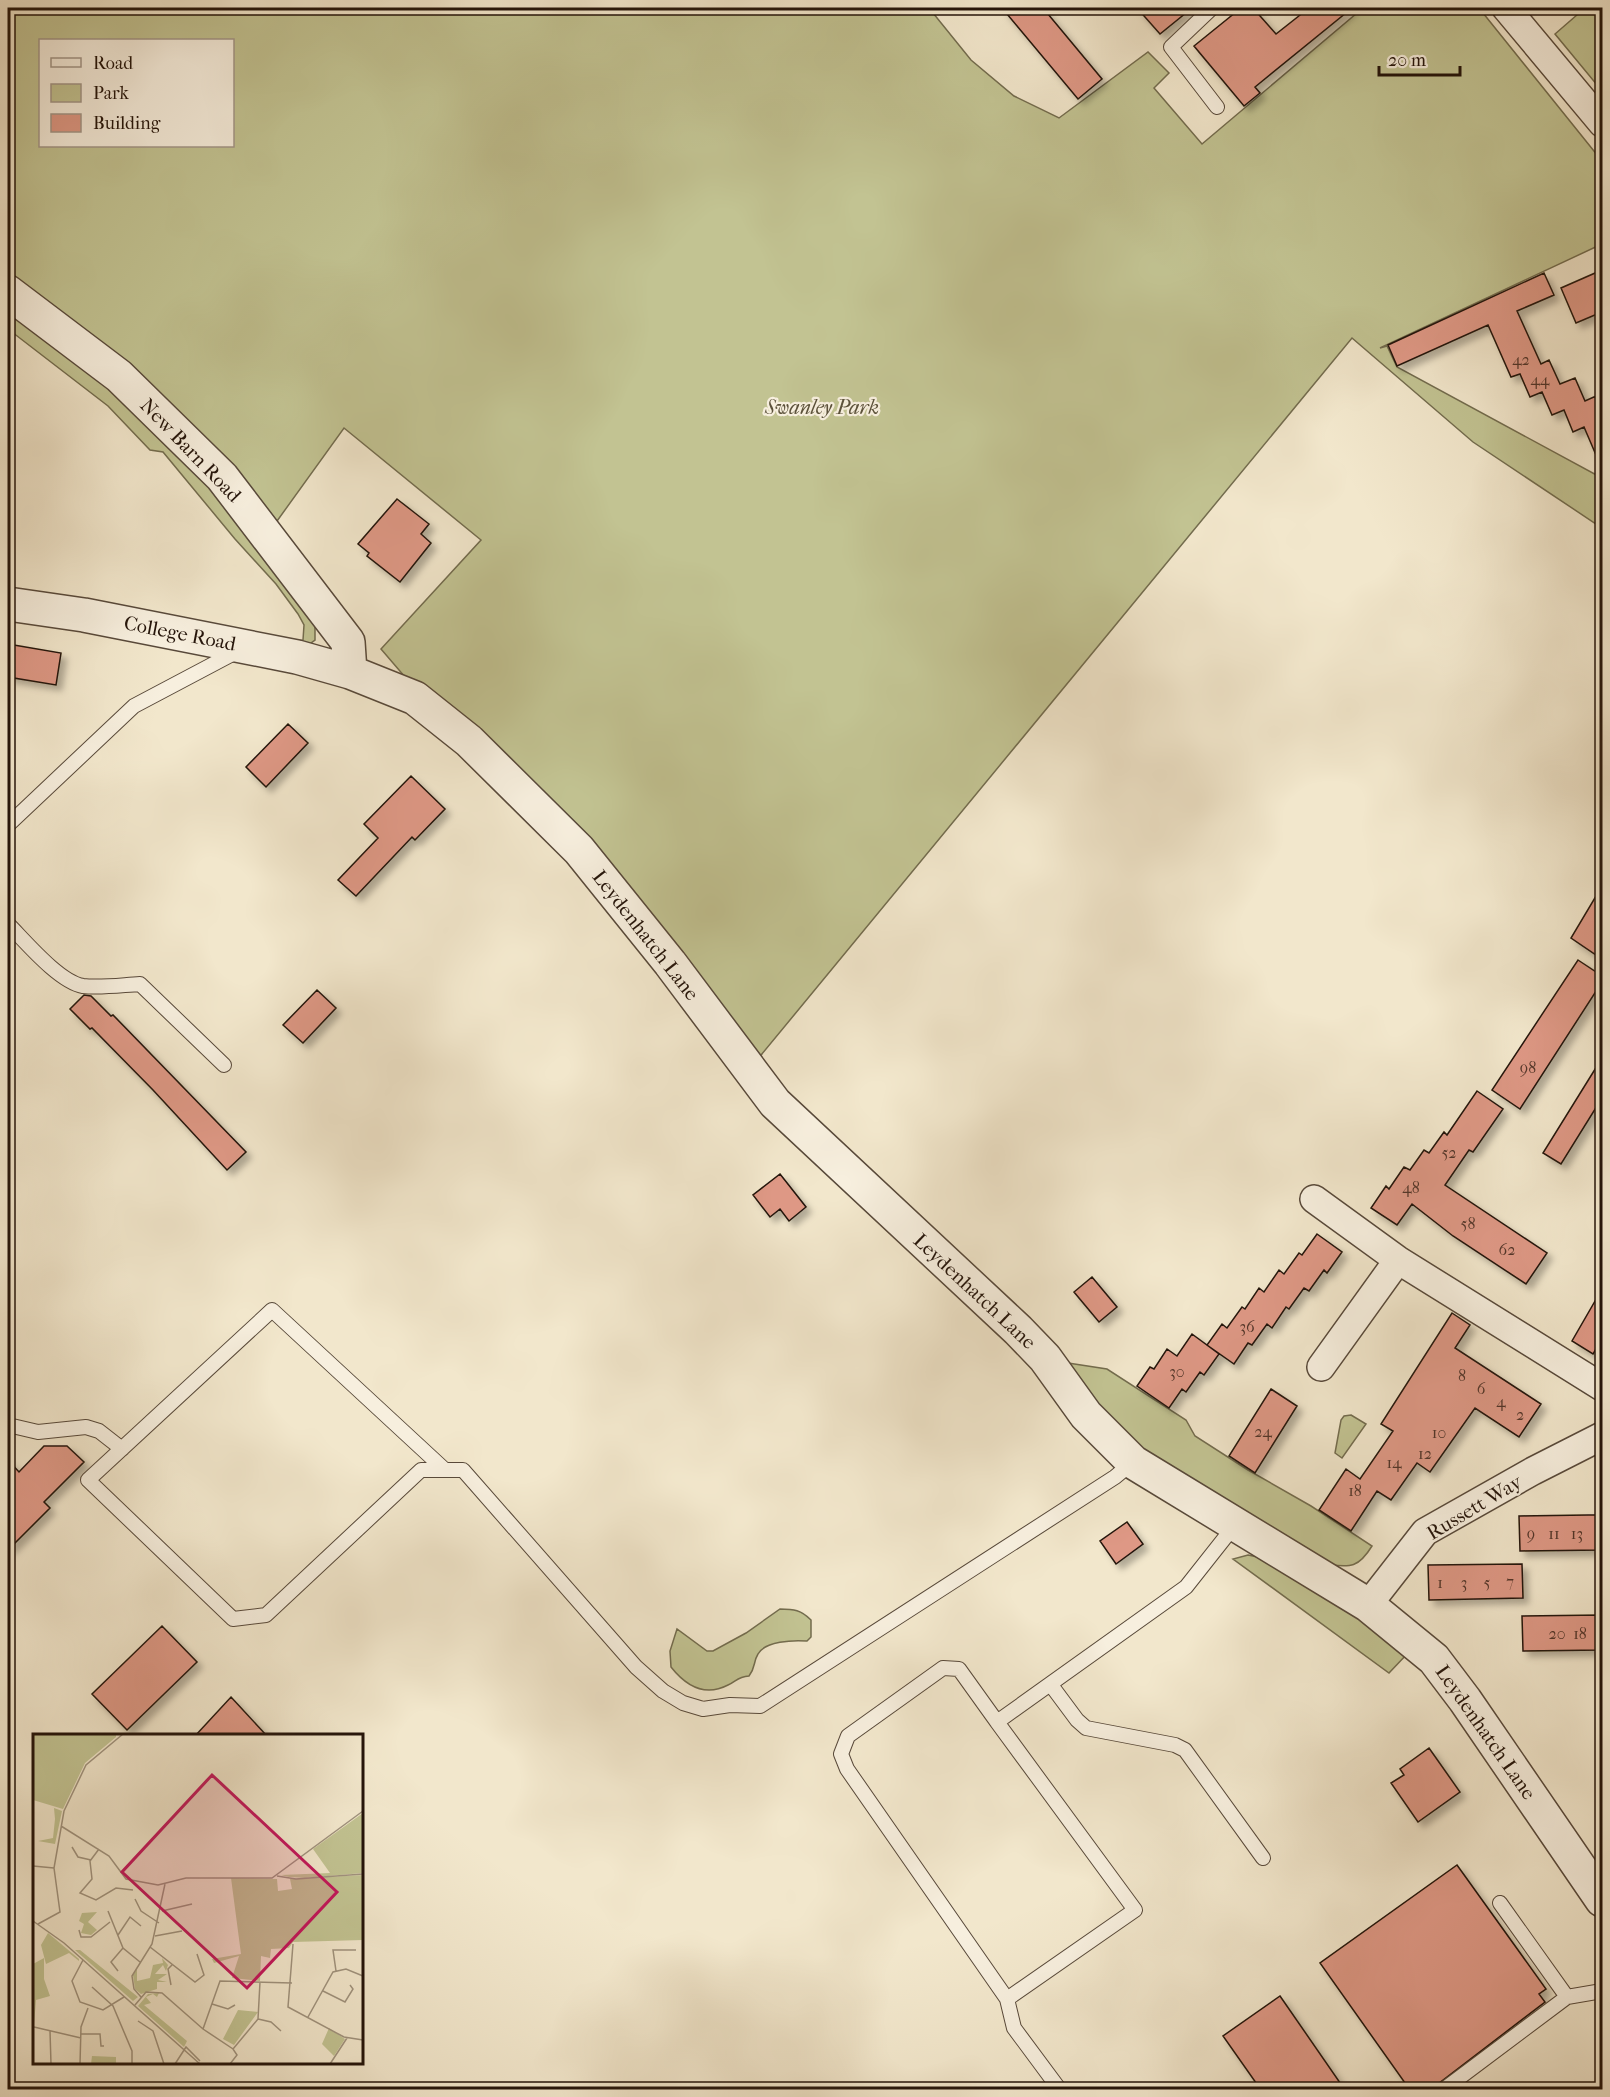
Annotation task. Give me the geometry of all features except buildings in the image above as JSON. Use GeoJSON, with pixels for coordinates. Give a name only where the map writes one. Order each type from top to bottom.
{"type":"FeatureCollection","features":[{"type":"Feature","properties":{"kind":"street"},"geometry":{"type":"LineString","coordinates":[[1506,8],[1602,123]]}},
{"type":"Feature","properties":{"kind":"street","name":"New Barn Road"},"geometry":{"type":"LineString","coordinates":[[8,292],[119,376],[222,477],[348,642],[350,672]]}},
{"type":"Feature","properties":{"kind":"street","name":"College Road"},"geometry":{"type":"LineString","coordinates":[[8,604],[84,615],[248,647],[297,657],[350,672]]}},
{"type":"Feature","properties":{"kind":"street","name":"Leydenhatch Lane"},"geometry":{"type":"LineString","coordinates":[[350,672],[415,698],[470,741],[579,850],[670,963],[775,1103],[1018,1330],[1045,1358],[1086,1415],[1133,1462],[1368,1605],[1434,1659],[1602,1900]]}},
{"type":"Feature","properties":{"kind":"street"},"geometry":{"type":"LineString","coordinates":[[1314,1199],[1398,1260],[1602,1387]]}},
{"type":"Feature","properties":{"kind":"street"},"geometry":{"type":"LineString","coordinates":[[1321,1367],[1398,1260]]}},
{"type":"Feature","properties":{"kind":"street","name":"Russett Way"},"geometry":{"type":"LineString","coordinates":[[1368,1605],[1425,1532],[1533,1471],[1602,1436]]}},
{"type":"Feature","properties":{"kind":"lane"},"geometry":{"type":"LineString","coordinates":[[1212,8],[1171,47],[1217,107]]}},
{"type":"Feature","properties":{"kind":"lane"},"geometry":{"type":"LineString","coordinates":[[8,825],[134,706],[248,647]]}},
{"type":"Feature","properties":{"kind":"lane"},"geometry":{"type":"LineString","coordinates":[[8,924],[58,972],[74,983],[92,986],[140,984],[224,1065]]}},
{"type":"Feature","properties":{"kind":"lane"},"geometry":{"type":"LineString","coordinates":[[445,1470],[272,1310],[88,1480],[233,1619],[266,1615],[421,1470],[445,1470],[464,1470],[636,1667],[673,1697],[683,1703],[703,1709],[730,1705],[760,1706],[1115,1477],[1133,1462]]}},
{"type":"Feature","properties":{"kind":"lane"},"geometry":{"type":"LineString","coordinates":[[8,1425],[38,1432],[86,1427],[99,1431],[122,1449]]}},
{"type":"Feature","properties":{"kind":"lane"},"geometry":{"type":"LineString","coordinates":[[998,1722],[1186,1587],[1235,1525]]}},
{"type":"Feature","properties":{"kind":"lane"},"geometry":{"type":"LineString","coordinates":[[1007,1999],[1135,1911],[958,1669],[943,1668],[848,1736],[841,1754],[847,1769],[1007,1999],[1014,2028],[1060,2090]]}},
{"type":"Feature","properties":{"kind":"lane"},"geometry":{"type":"LineString","coordinates":[[1051,1685],[1077,1720],[1086,1728],[1175,1745],[1185,1750],[1263,1858]]}},
{"type":"Feature","properties":{"kind":"lane"},"geometry":{"type":"LineString","coordinates":[[1500,1903],[1567,1997]]}},
{"type":"Feature","properties":{"kind":"lane"},"geometry":{"type":"LineString","coordinates":[[1443,2090],[1567,1997],[1602,1991]]}},
{"type":"Feature","properties":{"kind":"green space","name":"Swanley Park"},"geometry":{"type":"Polygon","coordinates":[[[8,8],[929,8],[971,60],[1014,96],[1059,118],[1148,52],[1169,73],[1154,88],[1202,144],[1363,8],[1479,8],[1602,161],[1602,244],[1380,348],[1387,346],[1397,367],[1602,478],[1602,528],[1473,442],[1352,338],[757,1060],[641,902],[512,760],[417,691],[381,649],[481,540],[344,428],[272,528],[8,277],[8,8]]]}},
{"type":"Feature","properties":{"kind":"green space"},"geometry":{"type":"Polygon","coordinates":[[[1585,8],[1602,8],[1602,91],[1555,34],[1585,8]]]}},
{"type":"Feature","properties":{"kind":"green space"},"geometry":{"type":"Polygon","coordinates":[[[8,306],[139,402],[202,472],[315,622],[315,640],[304,648],[285,644],[303,640],[304,625],[276,584],[235,539],[163,452],[150,450],[108,406],[8,329],[8,306]]]}},
{"type":"Feature","properties":{"kind":"green space"},"geometry":{"type":"Polygon","coordinates":[[[1055,1361],[1107,1369],[1186,1420],[1195,1436],[1372,1546],[1356,1564],[1344,1566],[1320,1564],[1148,1461],[1055,1361]]]}},
{"type":"Feature","properties":{"kind":"green space"},"geometry":{"type":"Polygon","coordinates":[[[1351,1415],[1366,1424],[1342,1458],[1335,1453],[1341,1420],[1344,1416],[1351,1415]]]}},
{"type":"Feature","properties":{"kind":"green space"},"geometry":{"type":"Polygon","coordinates":[[[1248,1555],[1277,1561],[1387,1635],[1407,1654],[1389,1673],[1233,1559],[1248,1555]]]}},
{"type":"Feature","properties":{"kind":"green space"},"geometry":{"type":"Polygon","coordinates":[[[780,1609],[797,1611],[811,1620],[811,1637],[807,1641],[787,1641],[767,1646],[758,1654],[749,1676],[739,1678],[720,1688],[704,1690],[683,1680],[671,1667],[670,1651],[677,1629],[707,1651],[713,1651],[746,1633],[780,1609]]]}}]}
